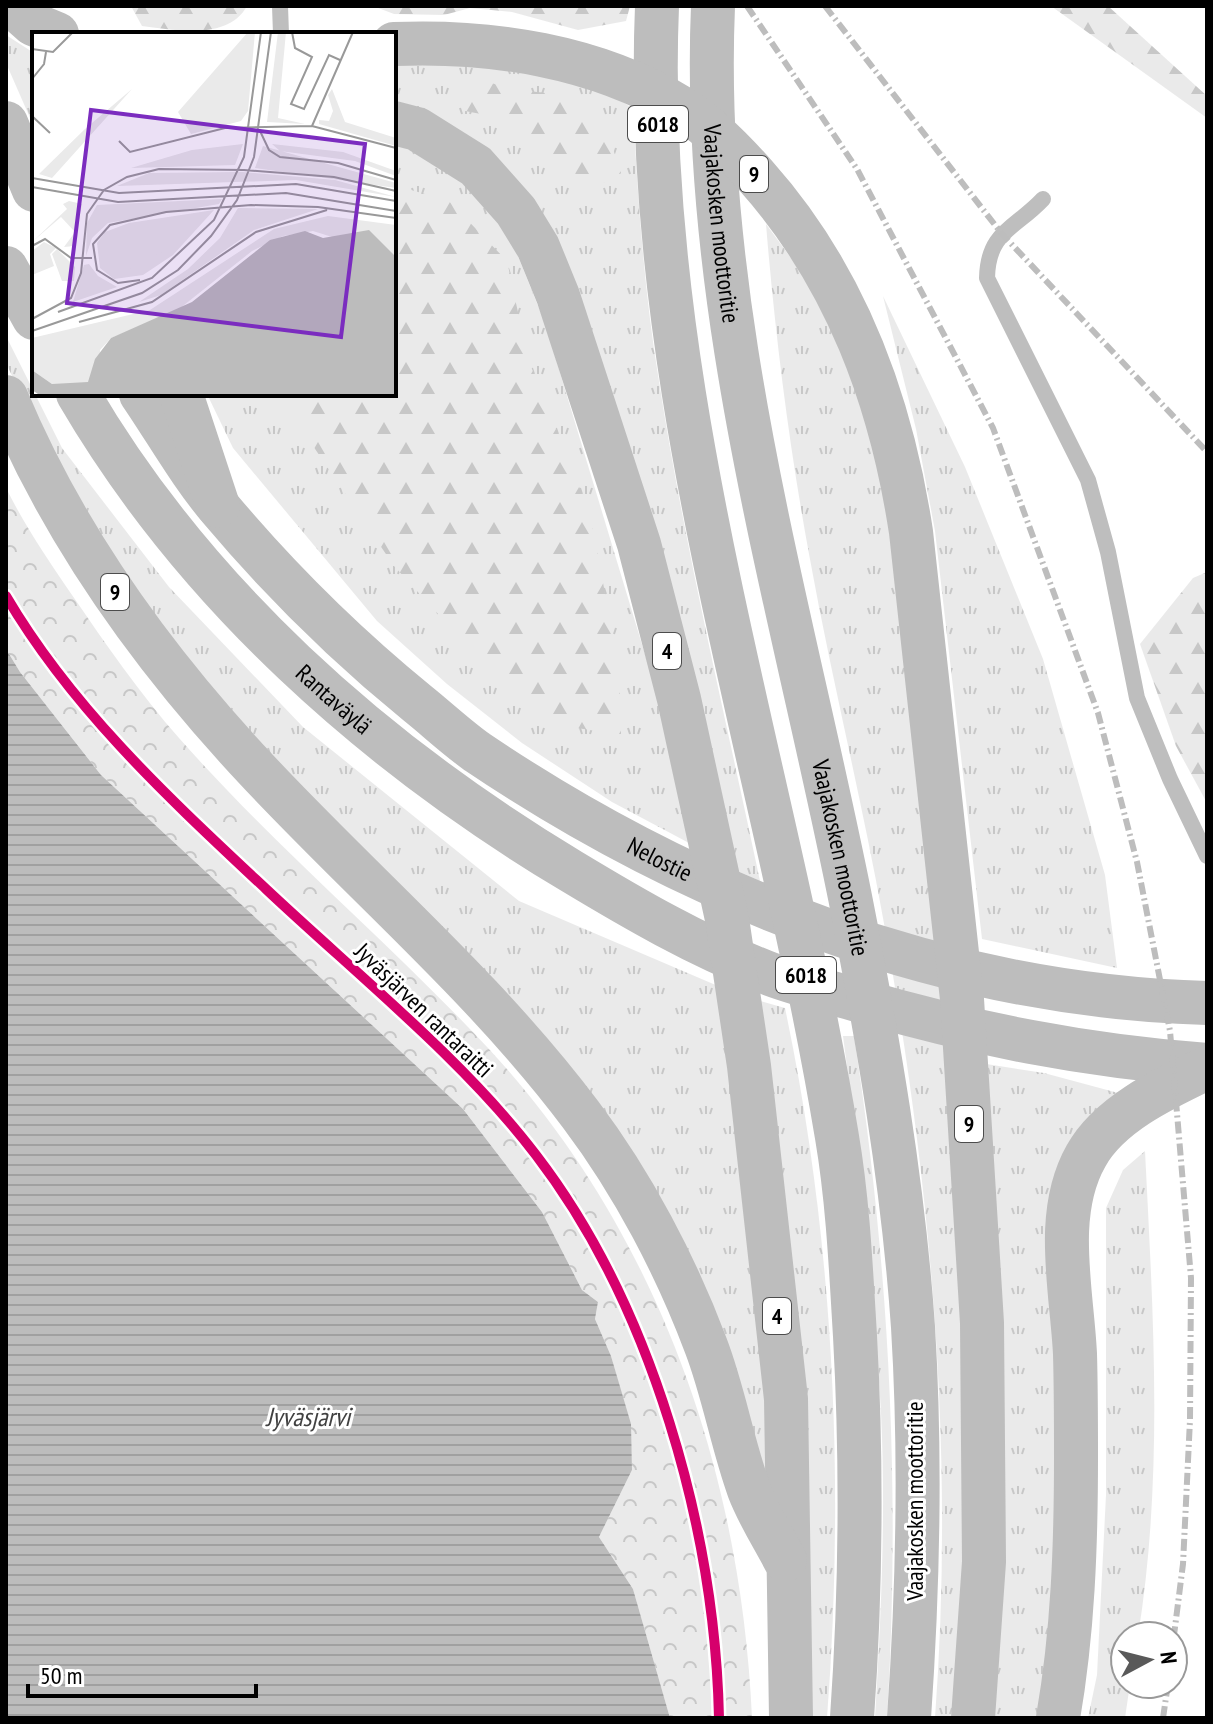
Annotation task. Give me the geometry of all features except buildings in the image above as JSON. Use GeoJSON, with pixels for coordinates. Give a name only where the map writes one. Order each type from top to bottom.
{"type":"FeatureCollection","features":[{"type":"Feature","properties":{"kind":"highway"},"geometry":{"type":"LineString","coordinates":[[13,6],[33,24],[52,32]]}},
{"type":"Feature","properties":{"kind":"highway","name":"6018"},"geometry":{"type":"LineString","coordinates":[[657,6],[665,241],[682,380],[711,531],[790,888],[838,1141],[852,1275],[859,1426],[859,1631],[852,1718]]}},
{"type":"Feature","properties":{"kind":"highway","name":"Vaajakosken moottoritie"},"geometry":{"type":"LineString","coordinates":[[713,6],[713,149],[719,237],[734,344],[850,898],[893,1134],[913,1328],[917,1519],[909,1718]]}},
{"type":"Feature","properties":{"kind":"highway","name":"9"},"geometry":{"type":"LineString","coordinates":[[396,44],[459,44],[568,60],[681,107],[728,145],[799,229],[829,274],[863,346],[886,411],[902,472],[911,532],[962,999],[982,1323],[984,1414],[984,1562],[973,1718]]}},
{"type":"Feature","properties":{"kind":"highway"},"geometry":{"type":"LineString","coordinates":[[6,123],[32,185]]}},
{"type":"Feature","properties":{"kind":"highway","name":"4"},"geometry":{"type":"LineString","coordinates":[[396,124],[417,129],[476,166],[516,211],[538,247],[558,296],[639,544],[679,699],[727,919],[749,1066],[786,1399],[791,1718]]}},
{"type":"Feature","properties":{"kind":"highway"},"geometry":{"type":"LineString","coordinates":[[6,268],[32,314]]}},
{"type":"Feature","properties":{"kind":"highway","name":"Rantaväylä"},"geometry":{"type":"LineString","coordinates":[[79,396],[117,461],[216,583],[290,661],[404,760],[527,845],[662,926],[768,973],[938,1023],[1046,1048],[1207,1066]]}},
{"type":"Feature","properties":{"kind":"highway"},"geometry":{"type":"LineString","coordinates":[[142,396],[218,506]]}},
{"type":"Feature","properties":{"kind":"highway"},"geometry":{"type":"LineString","coordinates":[[182,396],[218,506]]}},
{"type":"Feature","properties":{"kind":"highway","name":"9"},"geometry":{"type":"LineString","coordinates":[[6,397],[72,528],[148,642],[254,767],[467,978],[584,1118],[640,1207],[681,1285],[728,1411],[749,1491],[788,1567]]}},
{"type":"Feature","properties":{"kind":"highway","name":"Nelostie"},"geometry":{"type":"LineString","coordinates":[[218,506],[268,564],[383,675],[475,750],[628,846],[761,907],[933,965],[1042,986],[1207,1003]]}},
{"type":"Feature","properties":{"kind":"highway"},"geometry":{"type":"LineString","coordinates":[[1058,1718],[1074,1571],[1075,1355],[1068,1234],[1076,1179],[1086,1155],[1103,1135],[1155,1095],[1207,1066]]}},
{"type":"Feature","properties":{"kind":"lane"},"geometry":{"type":"LineString","coordinates":[[280,6],[281,32]]}},
{"type":"Feature","properties":{"kind":"lane"},"geometry":{"type":"LineString","coordinates":[[1043,199],[1002,234],[988,254],[987,278],[1088,480],[1108,552],[1137,698],[1170,779],[1207,856]]}},
{"type":"Feature","properties":{"kind":"green space"},"geometry":{"type":"Polygon","coordinates":[[[131,6],[247,6],[227,24],[214,29],[184,31],[142,26],[131,6]]]}},
{"type":"Feature","properties":{"kind":"green space"},"geometry":{"type":"Polygon","coordinates":[[[373,6],[630,6],[626,21],[578,30],[512,12],[470,8],[444,15],[394,14],[373,6]]]}},
{"type":"Feature","properties":{"kind":"green space"},"geometry":{"type":"Polygon","coordinates":[[[1051,6],[1108,6],[1207,96],[1207,118],[1051,6]]]}},
{"type":"Feature","properties":{"kind":"green space"},"geometry":{"type":"Polygon","coordinates":[[[6,35],[32,52],[32,122],[6,63],[6,35]]]}},
{"type":"Feature","properties":{"kind":"green space"},"geometry":{"type":"Polygon","coordinates":[[[396,60],[486,64],[550,74],[581,82],[633,109],[646,279],[669,444],[760,881],[728,867],[572,290],[396,105],[396,60]]]}},
{"type":"Feature","properties":{"kind":"green space"},"geometry":{"type":"Polygon","coordinates":[[[477,79],[516,90],[569,95],[607,131],[621,173],[612,183],[584,180],[497,117],[465,111],[459,85],[477,79]]]}},
{"type":"Feature","properties":{"kind":"green space"},"geometry":{"type":"Polygon","coordinates":[[[396,143],[471,183],[509,234],[545,323],[660,704],[689,843],[612,802],[522,743],[447,684],[377,621],[233,448],[208,396],[396,396],[396,143]]]}},
{"type":"Feature","properties":{"kind":"green space"},"geometry":{"type":"Polygon","coordinates":[[[396,186],[449,201],[507,261],[528,359],[590,514],[619,667],[621,735],[571,727],[496,677],[394,566],[279,396],[396,396],[396,186]]]}},
{"type":"Feature","properties":{"kind":"green space"},"geometry":{"type":"Polygon","coordinates":[[[766,224],[824,303],[868,412],[899,527],[945,986],[969,1433],[959,1718],[935,1718],[942,1517],[940,1417],[926,1216],[914,1117],[883,918],[802,513],[783,389],[766,224]]]}},
{"type":"Feature","properties":{"kind":"green space"},"geometry":{"type":"Polygon","coordinates":[[[883,296],[965,467],[1043,659],[1105,875],[1117,968],[982,939],[935,531],[916,429],[883,296]]]}},
{"type":"Feature","properties":{"kind":"green space"},"geometry":{"type":"Polygon","coordinates":[[[6,336],[32,388],[32,396],[36,396],[62,448],[169,587],[303,727],[519,901],[718,986],[764,1368],[767,1490],[693,1276],[204,686],[61,480],[6,363],[6,336]]]}},
{"type":"Feature","properties":{"kind":"green space"},"geometry":{"type":"Polygon","coordinates":[[[6,488],[63,582],[123,668],[165,721],[254,818],[488,1048],[548,1119],[599,1195],[643,1276],[680,1359],[708,1446],[730,1535],[744,1626],[752,1718],[670,1718],[633,1589],[599,1537],[632,1470],[630,1424],[611,1356],[595,1319],[598,1302],[582,1290],[542,1212],[463,1109],[101,775],[20,672],[6,649],[6,488]]]}},
{"type":"Feature","properties":{"kind":"green space"},"geometry":{"type":"Polygon","coordinates":[[[1207,572],[1207,803],[1176,746],[1140,644],[1193,578],[1207,572]]]}},
{"type":"Feature","properties":{"kind":"green space"},"geometry":{"type":"Polygon","coordinates":[[[753,999],[785,1008],[802,1095],[825,1272],[835,1451],[835,1540],[827,1718],[805,1718],[753,999]]]}},
{"type":"Feature","properties":{"kind":"green space"},"geometry":{"type":"Polygon","coordinates":[[[843,1036],[854,1036],[884,1291],[893,1547],[887,1718],[875,1718],[883,1527],[878,1366],[866,1224],[843,1036]]]}},
{"type":"Feature","properties":{"kind":"green space"},"geometry":{"type":"Polygon","coordinates":[[[980,1063],[1044,1073],[1122,1094],[1093,1120],[1041,1718],[992,1718],[980,1063]]]}},
{"type":"Feature","properties":{"kind":"green space"},"geometry":{"type":"Polygon","coordinates":[[[1145,1151],[1154,1394],[1151,1515],[1140,1620],[1109,1620],[1109,1700],[1128,1700],[1125,1718],[1088,1718],[1097,1675],[1106,1495],[1106,1208],[1123,1170],[1145,1151]]]}},
{"type":"Feature","properties":{"kind":"water","name":"Jyväsjärvi"},"geometry":{"type":"Polygon","coordinates":[[[6,649],[20,672],[101,775],[463,1109],[542,1212],[582,1290],[598,1302],[595,1319],[611,1356],[631,1424],[632,1470],[599,1537],[633,1589],[670,1718],[6,1718],[6,649]]]}},
{"type":"Feature","properties":{"kind":"railway"},"geometry":{"type":"LineString","coordinates":[[747,6],[857,169],[993,428],[1098,713],[1137,862],[1170,1031],[1191,1278],[1190,1420],[1183,1564],[1176,1620]]}},
{"type":"Feature","properties":{"kind":"railway"},"geometry":{"type":"LineString","coordinates":[[825,6],[1002,234],[1207,452]]}},
{"type":"Feature","properties":{"kind":"railway"},"geometry":{"type":"LineString","coordinates":[[1163,1718],[1166,1700]]}},
{"type":"Feature","properties":{"kind":"cycle path","name":"Jyväsjärven rantaraitti"},"geometry":{"type":"LineString","coordinates":[[6,596],[61,677],[125,752],[194,821],[476,1085],[536,1155],[577,1215],[613,1280],[644,1350],[670,1423],[690,1497],[705,1572],[715,1646],[719,1718]]}}]}
